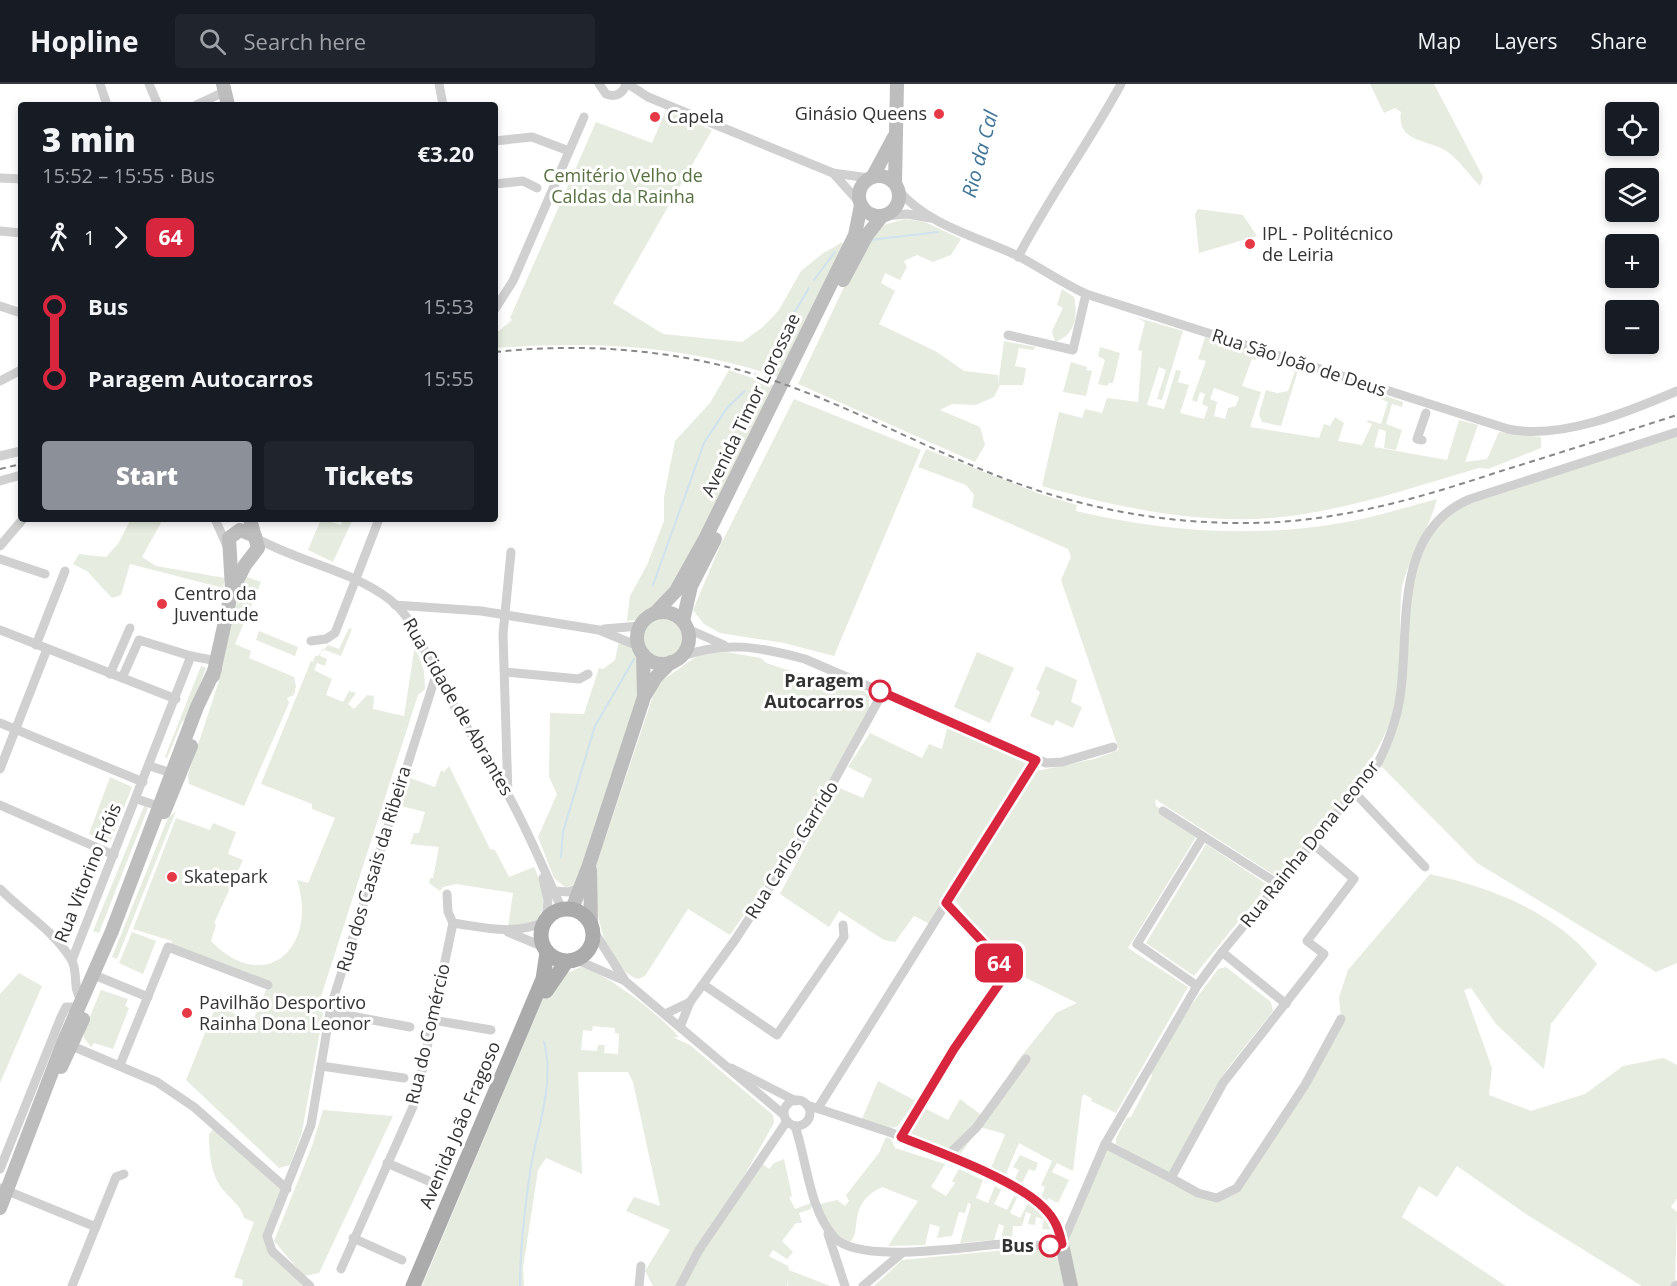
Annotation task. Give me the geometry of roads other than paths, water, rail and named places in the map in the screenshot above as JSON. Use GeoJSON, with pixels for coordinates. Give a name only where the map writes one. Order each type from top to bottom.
{"type":"FeatureCollection","features":[{"type":"Feature","properties":{"kind":"main road"},"geometry":{"type":"LineString","coordinates":[[895,136],[871,177],[861,187],[860,204],[870,214],[884,216],[897,205],[895,136],[897,84]]}},
{"type":"Feature","properties":{"kind":"main road"},"geometry":{"type":"LineString","coordinates":[[871,177],[885,176],[897,186]]}},
{"type":"Feature","properties":{"kind":"main road","name":"Avenida Timor Lorossae"},"geometry":{"type":"LineString","coordinates":[[655,613],[676,591],[705,539],[855,235],[860,204]]}},
{"type":"Feature","properties":{"kind":"main road","name":"Avenida Timor Lorossae"},"geometry":{"type":"LineString","coordinates":[[686,625],[692,586],[850,267],[867,235],[884,216]]}},
{"type":"Feature","properties":{"kind":"main road"},"geometry":{"type":"LineString","coordinates":[[153,826],[161,818],[170,791],[200,724],[216,665],[232,590],[229,538],[243,525],[255,537],[258,545],[232,590]]}},
{"type":"Feature","properties":{"kind":"main road"},"geometry":{"type":"LineString","coordinates":[[228,549],[236,559],[251,557]]}},
{"type":"Feature","properties":{"kind":"main road"},"geometry":{"type":"LineString","coordinates":[[590,865],[592,927],[590,948],[571,961],[545,950],[541,935],[545,921],[567,909],[590,865],[644,697],[656,677],[676,660],[688,645],[686,625],[673,614],[655,613],[640,626],[644,697]]}},
{"type":"Feature","properties":{"kind":"main road"},"geometry":{"type":"LineString","coordinates":[[641,650],[656,663],[676,660]]}},
{"type":"Feature","properties":{"kind":"main road"},"geometry":{"type":"LineString","coordinates":[[0,1208],[3,1189],[68,1044],[153,826],[158,806],[170,791],[171,773],[216,665]]}},
{"type":"Feature","properties":{"kind":"main road"},"geometry":{"type":"LineString","coordinates":[[567,909],[580,912],[592,927]]}},
{"type":"Feature","properties":{"kind":"main road","name":"Avenida João Fragoso"},"geometry":{"type":"LineString","coordinates":[[413,1286],[543,979],[545,950]]}},
{"type":"Feature","properties":{"kind":"main road","name":"Avenida João Fragoso"},"geometry":{"type":"LineString","coordinates":[[422,1286],[550,982],[571,961]]}},
{"type":"Feature","properties":{"kind":"main road"},"geometry":{"type":"LineString","coordinates":[[68,1044],[79,1003],[95,976]]}},
{"type":"Feature","properties":{"kind":"main road"},"geometry":{"type":"LineString","coordinates":[[1062,1244],[1071,1286]]}},
{"type":"Feature","properties":{"kind":"street"},"geometry":{"type":"LineString","coordinates":[[100,84],[106,102]]}},
{"type":"Feature","properties":{"kind":"street"},"geometry":{"type":"LineString","coordinates":[[148,84],[157,102]]}},
{"type":"Feature","properties":{"kind":"street"},"geometry":{"type":"LineString","coordinates":[[440,84],[443,102]]}},
{"type":"Feature","properties":{"kind":"street"},"geometry":{"type":"LineString","coordinates":[[599,84],[606,94],[614,96],[621,93],[627,84],[638,92],[833,173],[871,177]]}},
{"type":"Feature","properties":{"kind":"street"},"geometry":{"type":"LineString","coordinates":[[1018,257],[1043,209],[1086,146],[1121,84]]}},
{"type":"Feature","properties":{"kind":"street"},"geometry":{"type":"LineString","coordinates":[[205,102],[225,94]]}},
{"type":"Feature","properties":{"kind":"street"},"geometry":{"type":"LineString","coordinates":[[499,299],[531,243],[584,117]]}},
{"type":"Feature","properties":{"kind":"street"},"geometry":{"type":"LineString","coordinates":[[498,141],[532,137],[568,151]]}},
{"type":"Feature","properties":{"kind":"street"},"geometry":{"type":"LineString","coordinates":[[833,173],[860,204]]}},
{"type":"Feature","properties":{"kind":"street"},"geometry":{"type":"LineString","coordinates":[[0,178],[18,179]]}},
{"type":"Feature","properties":{"kind":"street"},"geometry":{"type":"LineString","coordinates":[[498,184],[523,182],[537,188]]}},
{"type":"Feature","properties":{"kind":"street"},"geometry":{"type":"LineString","coordinates":[[897,186],[910,204],[932,219]]}},
{"type":"Feature","properties":{"kind":"street"},"geometry":{"type":"LineString","coordinates":[[884,216],[907,214],[932,219]]}},
{"type":"Feature","properties":{"kind":"street","name":"Rua São João de Deus"},"geometry":{"type":"LineString","coordinates":[[932,219],[1018,257],[1063,284],[1086,294],[1521,432],[1553,432],[1574,427],[1677,391]]}},
{"type":"Feature","properties":{"kind":"street"},"geometry":{"type":"LineString","coordinates":[[0,231],[18,233]]}},
{"type":"Feature","properties":{"kind":"street"},"geometry":{"type":"LineString","coordinates":[[1008,335],[1073,350],[1086,294]]}},
{"type":"Feature","properties":{"kind":"street"},"geometry":{"type":"LineString","coordinates":[[0,306],[18,312]]}},
{"type":"Feature","properties":{"kind":"street"},"geometry":{"type":"LineString","coordinates":[[0,381],[18,372]]}},
{"type":"Feature","properties":{"kind":"street"},"geometry":{"type":"LineString","coordinates":[[1422,440],[1417,439],[1426,413]]}},
{"type":"Feature","properties":{"kind":"street","name":"Rua Rainha Dona Leonor"},"geometry":{"type":"LineString","coordinates":[[1062,1244],[1106,1144],[1197,986],[1222,952],[1378,763],[1392,731],[1402,688],[1407,591],[1411,572],[1427,537],[1437,522],[1452,507],[1470,499],[1677,432]]}},
{"type":"Feature","properties":{"kind":"street"},"geometry":{"type":"LineString","coordinates":[[0,456],[18,453]]}},
{"type":"Feature","properties":{"kind":"street"},"geometry":{"type":"LineString","coordinates":[[0,481],[18,476]]}},
{"type":"Feature","properties":{"kind":"street"},"geometry":{"type":"LineString","coordinates":[[0,546],[20,522]]}},
{"type":"Feature","properties":{"kind":"street"},"geometry":{"type":"LineString","coordinates":[[217,522],[228,549]]}},
{"type":"Feature","properties":{"kind":"street"},"geometry":{"type":"LineString","coordinates":[[227,522],[243,525]]}},
{"type":"Feature","properties":{"kind":"street"},"geometry":{"type":"LineString","coordinates":[[311,642],[326,639],[335,633],[378,522]]}},
{"type":"Feature","properties":{"kind":"street","name":"Rua Cidade de Abrantes"},"geometry":{"type":"LineString","coordinates":[[255,537],[279,551],[356,581],[395,605],[408,616],[418,632],[436,675],[508,795],[540,864]]}},
{"type":"Feature","properties":{"kind":"street"},"geometry":{"type":"LineString","coordinates":[[251,557],[279,551]]}},
{"type":"Feature","properties":{"kind":"street"},"geometry":{"type":"LineString","coordinates":[[508,795],[504,615],[511,552]]}},
{"type":"Feature","properties":{"kind":"street"},"geometry":{"type":"LineString","coordinates":[[0,559],[45,574]]}},
{"type":"Feature","properties":{"kind":"street"},"geometry":{"type":"LineString","coordinates":[[36,645],[65,571]]}},
{"type":"Feature","properties":{"kind":"street"},"geometry":{"type":"LineString","coordinates":[[395,605],[481,611],[599,630],[640,626]]}},
{"type":"Feature","properties":{"kind":"street"},"geometry":{"type":"LineString","coordinates":[[686,625],[726,646]]}},
{"type":"Feature","properties":{"kind":"street"},"geometry":{"type":"LineString","coordinates":[[110,674],[130,628]]}},
{"type":"Feature","properties":{"kind":"street"},"geometry":{"type":"LineString","coordinates":[[0,630],[176,699]]}},
{"type":"Feature","properties":{"kind":"street"},"geometry":{"type":"LineString","coordinates":[[599,630],[641,650]]}},
{"type":"Feature","properties":{"kind":"street"},"geometry":{"type":"LineString","coordinates":[[122,678],[140,640],[216,665]]}},
{"type":"Feature","properties":{"kind":"street"},"geometry":{"type":"LineString","coordinates":[[676,660],[705,648],[726,646],[776,651],[805,659],[1036,760],[1062,762],[1113,747]]}},
{"type":"Feature","properties":{"kind":"street"},"geometry":{"type":"LineString","coordinates":[[0,769],[47,649]]}},
{"type":"Feature","properties":{"kind":"street","name":"Rua Vitorino Fróis"},"geometry":{"type":"LineString","coordinates":[[74,966],[191,656]]}},
{"type":"Feature","properties":{"kind":"street"},"geometry":{"type":"LineString","coordinates":[[505,672],[579,679],[588,674]]}},
{"type":"Feature","properties":{"kind":"street","name":"Rua dos Casais da Ribeira"},"geometry":{"type":"LineString","coordinates":[[310,1286],[272,1251],[267,1236],[311,1125],[330,1012],[436,675]]}},
{"type":"Feature","properties":{"kind":"street","name":"Rua Carlos Garrido"},"geometry":{"type":"LineString","coordinates":[[680,1027],[690,1002],[804,835],[883,692]]}},
{"type":"Feature","properties":{"kind":"street"},"geometry":{"type":"LineString","coordinates":[[0,723],[143,782]]}},
{"type":"Feature","properties":{"kind":"street"},"geometry":{"type":"LineString","coordinates":[[818,1108],[1036,760]]}},
{"type":"Feature","properties":{"kind":"street"},"geometry":{"type":"LineString","coordinates":[[150,766],[171,773]]}},
{"type":"Feature","properties":{"kind":"street"},"geometry":{"type":"LineString","coordinates":[[1355,793],[1425,867]]}},
{"type":"Feature","properties":{"kind":"street","name":"Rua Vitorino Fróis"},"geometry":{"type":"LineString","coordinates":[[137,799],[158,806]]}},
{"type":"Feature","properties":{"kind":"street"},"geometry":{"type":"LineString","coordinates":[[0,805],[114,855]]}},
{"type":"Feature","properties":{"kind":"street"},"geometry":{"type":"LineString","coordinates":[[1163,811],[1278,884]]}},
{"type":"Feature","properties":{"kind":"street"},"geometry":{"type":"LineString","coordinates":[[1197,986],[1137,944],[1203,837]]}},
{"type":"Feature","properties":{"kind":"street"},"geometry":{"type":"LineString","coordinates":[[1171,1178],[1223,1083],[1324,954],[1307,941],[1354,879],[1312,844]]}},
{"type":"Feature","properties":{"kind":"street"},"geometry":{"type":"LineString","coordinates":[[540,864],[554,891],[567,909]]}},
{"type":"Feature","properties":{"kind":"street"},"geometry":{"type":"LineString","coordinates":[[453,923],[506,931],[527,929],[545,921],[548,901],[540,864]]}},
{"type":"Feature","properties":{"kind":"street"},"geometry":{"type":"LineString","coordinates":[[554,891],[570,892],[579,888]]}},
{"type":"Feature","properties":{"kind":"street"},"geometry":{"type":"LineString","coordinates":[[0,889],[46,928],[74,966],[148,997]]}},
{"type":"Feature","properties":{"kind":"street","name":"Rua do Comércio"},"geometry":{"type":"LineString","coordinates":[[341,1269],[416,1100],[453,923],[448,912],[447,894]]}},
{"type":"Feature","properties":{"kind":"street"},"geometry":{"type":"LineString","coordinates":[[901,1137],[946,1062],[1006,974],[992,952],[946,903]]}},
{"type":"Feature","properties":{"kind":"street"},"geometry":{"type":"LineString","coordinates":[[704,984],[777,1035],[844,937],[843,925]]}},
{"type":"Feature","properties":{"kind":"street"},"geometry":{"type":"LineString","coordinates":[[592,927],[625,981],[789,1121],[808,1120],[807,1105]]}},
{"type":"Feature","properties":{"kind":"street"},"geometry":{"type":"LineString","coordinates":[[506,931],[545,950]]}},
{"type":"Feature","properties":{"kind":"street"},"geometry":{"type":"LineString","coordinates":[[120,1065],[168,947],[268,985]]}},
{"type":"Feature","properties":{"kind":"street"},"geometry":{"type":"LineString","coordinates":[[1222,952],[1286,1004]]}},
{"type":"Feature","properties":{"kind":"street"},"geometry":{"type":"LineString","coordinates":[[571,961],[625,981]]}},
{"type":"Feature","properties":{"kind":"street"},"geometry":{"type":"LineString","coordinates":[[0,1169],[61,1017],[66,1007],[79,1003],[74,966]]}},
{"type":"Feature","properties":{"kind":"street","name":"Rua Carlos Garrido"},"geometry":{"type":"LineString","coordinates":[[665,1014],[690,1002]]}},
{"type":"Feature","properties":{"kind":"street"},"geometry":{"type":"LineString","coordinates":[[330,1012],[410,1027]]}},
{"type":"Feature","properties":{"kind":"street"},"geometry":{"type":"LineString","coordinates":[[1106,1144],[1198,1192],[1217,1198],[1237,1188],[1305,1085],[1341,1019]]}},
{"type":"Feature","properties":{"kind":"street"},"geometry":{"type":"LineString","coordinates":[[433,1020],[491,1030]]}},
{"type":"Feature","properties":{"kind":"street"},"geometry":{"type":"LineString","coordinates":[[68,1044],[157,1082],[194,1107],[287,1189]]}},
{"type":"Feature","properties":{"kind":"street"},"geometry":{"type":"LineString","coordinates":[[6,1140],[41,1049]]}},
{"type":"Feature","properties":{"kind":"street"},"geometry":{"type":"LineString","coordinates":[[947,1156],[976,1128],[1026,1059]]}},
{"type":"Feature","properties":{"kind":"street"},"geometry":{"type":"LineString","coordinates":[[724,1065],[747,1074],[796,1101],[901,1137],[947,1156],[1033,1199],[1058,1227],[1062,1244],[1002,1244],[902,1253],[845,1247],[833,1236],[823,1220]]}},
{"type":"Feature","properties":{"kind":"street"},"geometry":{"type":"LineString","coordinates":[[321,1066],[404,1078]]}},
{"type":"Feature","properties":{"kind":"street"},"geometry":{"type":"LineString","coordinates":[[796,1101],[787,1105],[789,1121],[845,1286]]}},
{"type":"Feature","properties":{"kind":"street"},"geometry":{"type":"LineString","coordinates":[[680,1286],[699,1250],[789,1121]]}},
{"type":"Feature","properties":{"kind":"street"},"geometry":{"type":"LineString","coordinates":[[387,1163],[438,1185]]}},
{"type":"Feature","properties":{"kind":"street"},"geometry":{"type":"LineString","coordinates":[[72,1286],[116,1177],[124,1174]]}},
{"type":"Feature","properties":{"kind":"street"},"geometry":{"type":"LineString","coordinates":[[3,1189],[96,1227]]}},
{"type":"Feature","properties":{"kind":"street"},"geometry":{"type":"LineString","coordinates":[[353,1238],[402,1260]]}},
{"type":"Feature","properties":{"kind":"street"},"geometry":{"type":"LineString","coordinates":[[863,1286],[902,1253]]}},
{"type":"Feature","properties":{"kind":"street"},"geometry":{"type":"LineString","coordinates":[[639,1286],[641,1266]]}},
{"type":"Feature","properties":{"kind":"waterway"},"geometry":{"type":"LineString","coordinates":[[870,240],[938,232]]}},
{"type":"Feature","properties":{"kind":"waterway"},"geometry":{"type":"LineString","coordinates":[[814,280],[835,252]]}},
{"type":"Feature","properties":{"kind":"waterway"},"geometry":{"type":"LineString","coordinates":[[773,349],[809,288]]}},
{"type":"Feature","properties":{"kind":"waterway"},"geometry":{"type":"LineString","coordinates":[[653,585],[704,443],[727,408],[745,391]]}},
{"type":"Feature","properties":{"kind":"waterway"},"geometry":{"type":"LineString","coordinates":[[561,857],[563,832],[595,726],[634,659]]}},
{"type":"Feature","properties":{"kind":"waterway"},"geometry":{"type":"LineString","coordinates":[[520,1286],[522,1241],[531,1166],[547,1088],[548,1072],[544,1042]]}},
{"type":"Feature","properties":{"kind":"railway"},"geometry":{"type":"LineString","coordinates":[[498,352],[566,348],[636,351],[741,370],[813,395],[963,462],[1039,491],[1127,513],[1203,522],[1279,522],[1336,515],[1392,504],[1677,415]]}},
{"type":"Feature","properties":{"kind":"railway"},"geometry":{"type":"LineString","coordinates":[[0,469],[18,465]]}},
{"type":"Feature","properties":{"kind":"place","name":"Ginásio Queens"},"geometry":{"type":"Point","coordinates":[939,114]}},
{"type":"Feature","properties":{"kind":"place","name":"Capela"},"geometry":{"type":"Point","coordinates":[655,117]}},
{"type":"Feature","properties":{"kind":"place","name":"IPL - Politécnico de Leiria"},"geometry":{"type":"Point","coordinates":[1250,244]}},
{"type":"Feature","properties":{"kind":"place","name":"Centro da Juventude"},"geometry":{"type":"Point","coordinates":[162,604]}},
{"type":"Feature","properties":{"kind":"place","name":"Paragem Autocarros"},"geometry":{"type":"Point","coordinates":[880,691]}},
{"type":"Feature","properties":{"kind":"place","name":"Skatepark"},"geometry":{"type":"Point","coordinates":[172,877]}},
{"type":"Feature","properties":{"kind":"place","name":"Pavilhão Desportivo Rainha Dona Leonor"},"geometry":{"type":"Point","coordinates":[187,1013]}},
{"type":"Feature","properties":{"kind":"place","name":"Bus"},"geometry":{"type":"Point","coordinates":[1050,1246]}},
{"type":"Feature","properties":{"kind":"water label","name":"Rio da Cal"},"geometry":{"type":"Point","coordinates":[980,154]}},
{"type":"Feature","properties":{"kind":"park label","name":"Cemitério Velho de Caldas da Rainha"},"geometry":{"type":"Point","coordinates":[623,186]}}]}
